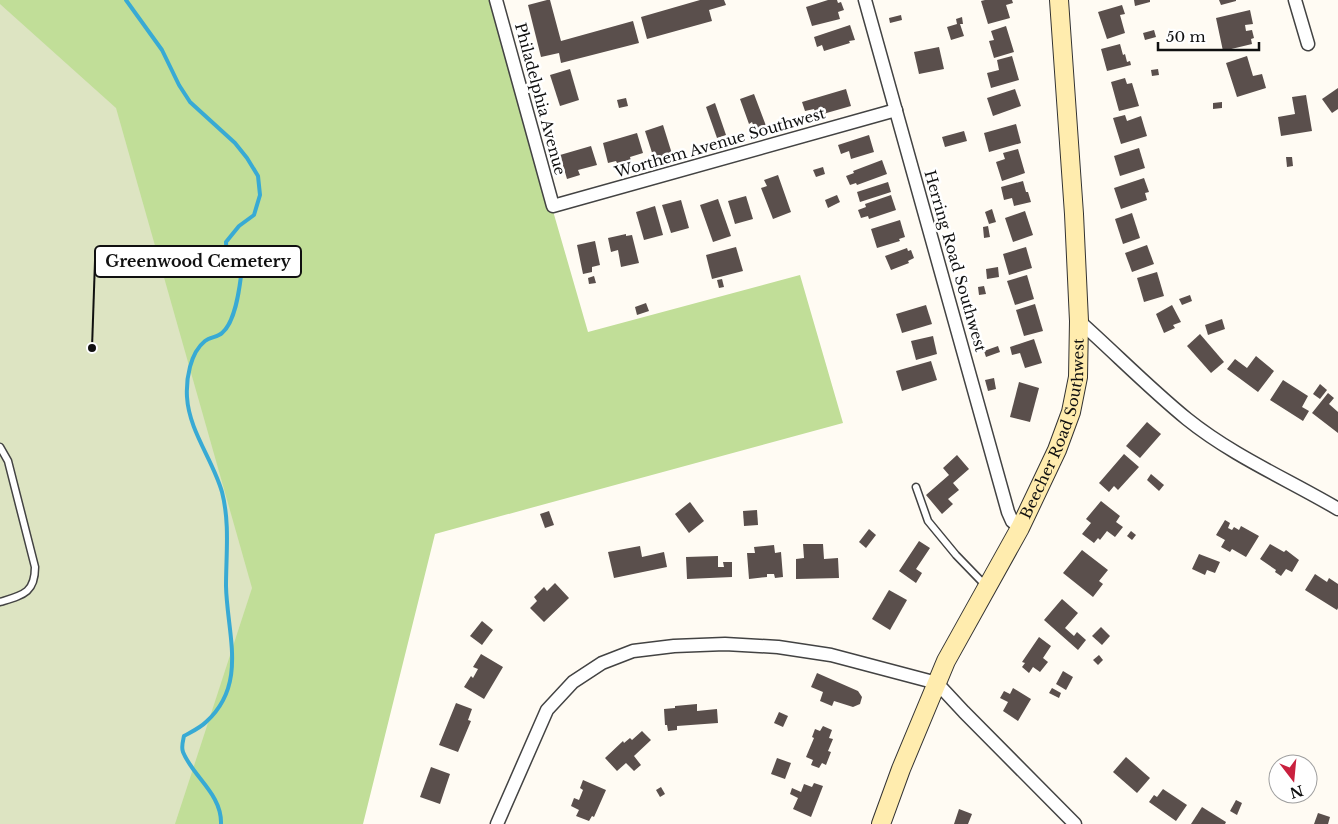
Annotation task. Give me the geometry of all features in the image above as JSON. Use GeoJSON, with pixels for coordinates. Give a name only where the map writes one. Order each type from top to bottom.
{"type":"FeatureCollection","features":[{"type":"Feature","properties":{"kind":"street","name":"Philadelphia Avenue"},"geometry":{"type":"LineString","coordinates":[[496,0],[553,206]]}},
{"type":"Feature","properties":{"kind":"street","name":"Herring Road Southwest"},"geometry":{"type":"LineString","coordinates":[[865,0],[1008,512],[1012,521],[1020,528]]}},
{"type":"Feature","properties":{"kind":"street","name":"Beecher Road Southwest"},"geometry":{"type":"LineString","coordinates":[[882,824],[901,769],[946,661],[1020,528],[1057,450],[1071,412],[1078,377],[1079,321],[1074,214],[1059,0]]}},
{"type":"Feature","properties":{"kind":"street"},"geometry":{"type":"LineString","coordinates":[[1295,0],[1308,44]]}},
{"type":"Feature","properties":{"kind":"street","name":"Worthem Avenue Southwest"},"geometry":{"type":"LineString","coordinates":[[553,206],[896,110]]}},
{"type":"Feature","properties":{"kind":"street"},"geometry":{"type":"LineString","coordinates":[[1079,321],[1187,419],[1245,458],[1338,509]]}},
{"type":"Feature","properties":{"kind":"street"},"geometry":{"type":"LineString","coordinates":[[497,824],[547,710],[573,682],[602,663],[633,651],[674,646],[725,644],[778,647],[831,655],[937,683],[1075,824]]}},
{"type":"Feature","properties":{"kind":"lane"},"geometry":{"type":"LineString","coordinates":[[0,447],[8,461],[35,567],[35,580],[29,590],[0,602]]}},
{"type":"Feature","properties":{"kind":"lane"},"geometry":{"type":"LineString","coordinates":[[916,487],[928,521],[956,555],[987,587]]}},
{"type":"Feature","properties":{"kind":"green space"},"geometry":{"type":"Polygon","coordinates":[[[0,0],[492,0],[588,332],[800,275],[843,423],[435,534],[363,824],[0,824],[0,0]]]}},
{"type":"Feature","properties":{"kind":"green space"},"geometry":{"type":"Polygon","coordinates":[[[0,4],[116,108],[252,588],[175,824],[0,824],[0,4]]]}},
{"type":"Feature","properties":{"kind":"building"},"geometry":{"type":"Polygon","coordinates":[[[550,0],[561,41],[633,21],[639,43],[561,63],[559,53],[541,57],[528,5],[550,0]]]}},
{"type":"Feature","properties":{"kind":"building"},"geometry":{"type":"Polygon","coordinates":[[[700,0],[724,0],[726,5],[709,10],[712,21],[647,39],[641,17],[700,0]]]}},
{"type":"Feature","properties":{"kind":"building"},"geometry":{"type":"Polygon","coordinates":[[[828,0],[841,2],[844,10],[838,12],[840,19],[812,26],[806,7],[828,0]]]}},
{"type":"Feature","properties":{"kind":"building"},"geometry":{"type":"Polygon","coordinates":[[[1012,0],[1013,3],[1006,5],[1010,18],[988,24],[981,1],[1012,0]]]}},
{"type":"Feature","properties":{"kind":"building"},"geometry":{"type":"Polygon","coordinates":[[[1134,0],[1150,0],[1150,2],[1135,6],[1134,0]]]}},
{"type":"Feature","properties":{"kind":"building"},"geometry":{"type":"Polygon","coordinates":[[[1219,0],[1236,0],[1236,1],[1221,5],[1219,0]]]}},
{"type":"Feature","properties":{"kind":"building"},"geometry":{"type":"Polygon","coordinates":[[[1122,5],[1125,14],[1120,15],[1125,33],[1107,39],[1098,12],[1122,5]]]}},
{"type":"Feature","properties":{"kind":"building"},"geometry":{"type":"Polygon","coordinates":[[[1250,10],[1253,24],[1245,25],[1246,31],[1252,30],[1254,38],[1251,39],[1252,44],[1223,51],[1216,18],[1250,10]]]}},
{"type":"Feature","properties":{"kind":"building"},"geometry":{"type":"Polygon","coordinates":[[[901,15],[902,20],[890,23],[889,18],[901,15]]]}},
{"type":"Feature","properties":{"kind":"building"},"geometry":{"type":"Polygon","coordinates":[[[962,17],[963,24],[960,24],[964,36],[951,40],[947,27],[957,24],[956,19],[962,17]]]}},
{"type":"Feature","properties":{"kind":"building"},"geometry":{"type":"Polygon","coordinates":[[[850,25],[855,40],[824,51],[822,45],[817,47],[814,37],[850,25]]]}},
{"type":"Feature","properties":{"kind":"building"},"geometry":{"type":"Polygon","coordinates":[[[1006,26],[1014,52],[994,58],[989,41],[994,40],[991,31],[1006,26]]]}},
{"type":"Feature","properties":{"kind":"building"},"geometry":{"type":"Polygon","coordinates":[[[1154,30],[1156,37],[1145,40],[1143,33],[1154,30]]]}},
{"type":"Feature","properties":{"kind":"building"},"geometry":{"type":"Polygon","coordinates":[[[1120,44],[1123,55],[1125,54],[1127,62],[1130,61],[1131,65],[1107,71],[1101,49],[1120,44]]]}},
{"type":"Feature","properties":{"kind":"building"},"geometry":{"type":"Polygon","coordinates":[[[939,47],[944,69],[919,74],[914,52],[939,47]]]}},
{"type":"Feature","properties":{"kind":"building"},"geometry":{"type":"Polygon","coordinates":[[[1012,56],[1019,80],[991,88],[987,73],[999,70],[997,60],[1012,56]]]}},
{"type":"Feature","properties":{"kind":"building"},"geometry":{"type":"Polygon","coordinates":[[[1247,56],[1253,76],[1262,74],[1266,88],[1237,97],[1226,63],[1247,56]]]}},
{"type":"Feature","properties":{"kind":"building"},"geometry":{"type":"Polygon","coordinates":[[[570,69],[579,100],[560,106],[550,75],[570,69]]]}},
{"type":"Feature","properties":{"kind":"building"},"geometry":{"type":"Polygon","coordinates":[[[1158,69],[1159,75],[1152,76],[1151,70],[1158,69]]]}},
{"type":"Feature","properties":{"kind":"building"},"geometry":{"type":"Polygon","coordinates":[[[1125,78],[1127,84],[1132,83],[1139,106],[1119,111],[1111,82],[1125,78]]]}},
{"type":"Feature","properties":{"kind":"building"},"geometry":{"type":"Polygon","coordinates":[[[1338,88],[1338,109],[1332,113],[1322,99],[1338,88]]]}},
{"type":"Feature","properties":{"kind":"building"},"geometry":{"type":"Polygon","coordinates":[[[846,89],[851,106],[816,116],[814,109],[805,111],[802,102],[846,89]]]}},
{"type":"Feature","properties":{"kind":"building"},"geometry":{"type":"Polygon","coordinates":[[[1015,89],[1021,106],[993,116],[987,98],[1015,89]]]}},
{"type":"Feature","properties":{"kind":"building"},"geometry":{"type":"Polygon","coordinates":[[[754,94],[768,131],[757,135],[752,122],[749,124],[740,99],[754,94]]]}},
{"type":"Feature","properties":{"kind":"building"},"geometry":{"type":"Polygon","coordinates":[[[1306,95],[1312,131],[1281,136],[1278,117],[1295,114],[1292,97],[1306,95]]]}},
{"type":"Feature","properties":{"kind":"building"},"geometry":{"type":"Polygon","coordinates":[[[626,98],[628,106],[619,108],[617,100],[626,98]]]}},
{"type":"Feature","properties":{"kind":"building"},"geometry":{"type":"Polygon","coordinates":[[[1222,102],[1222,108],[1213,109],[1213,103],[1222,102]]]}},
{"type":"Feature","properties":{"kind":"building"},"geometry":{"type":"Polygon","coordinates":[[[715,103],[726,135],[717,138],[706,107],[715,103]]]}},
{"type":"Feature","properties":{"kind":"building"},"geometry":{"type":"Polygon","coordinates":[[[1125,115],[1127,121],[1141,116],[1147,136],[1121,144],[1113,118],[1125,115]]]}},
{"type":"Feature","properties":{"kind":"building"},"geometry":{"type":"Polygon","coordinates":[[[1016,124],[1021,143],[989,152],[984,133],[1016,124]]]}},
{"type":"Feature","properties":{"kind":"building"},"geometry":{"type":"Polygon","coordinates":[[[663,125],[673,157],[655,162],[645,131],[663,125]]]}},
{"type":"Feature","properties":{"kind":"building"},"geometry":{"type":"Polygon","coordinates":[[[964,131],[967,141],[945,147],[942,137],[964,131]]]}},
{"type":"Feature","properties":{"kind":"building"},"geometry":{"type":"Polygon","coordinates":[[[637,133],[643,153],[630,157],[631,161],[618,165],[616,161],[608,163],[603,143],[637,133]]]}},
{"type":"Feature","properties":{"kind":"building"},"geometry":{"type":"Polygon","coordinates":[[[869,135],[874,152],[851,159],[849,151],[841,154],[838,145],[869,135]]]}},
{"type":"Feature","properties":{"kind":"building"},"geometry":{"type":"Polygon","coordinates":[[[591,146],[597,165],[578,170],[580,175],[567,179],[560,155],[591,146]]]}},
{"type":"Feature","properties":{"kind":"building"},"geometry":{"type":"Polygon","coordinates":[[[1139,148],[1145,168],[1120,176],[1114,156],[1139,148]]]}},
{"type":"Feature","properties":{"kind":"building"},"geometry":{"type":"Polygon","coordinates":[[[1018,149],[1025,173],[1002,181],[996,162],[1005,159],[1003,153],[1018,149]]]}},
{"type":"Feature","properties":{"kind":"building"},"geometry":{"type":"Polygon","coordinates":[[[1286,157],[1292,157],[1293,166],[1287,167],[1286,157]]]}},
{"type":"Feature","properties":{"kind":"building"},"geometry":{"type":"Polygon","coordinates":[[[882,160],[887,174],[857,185],[856,183],[850,185],[846,176],[854,173],[853,171],[882,160]]]}},
{"type":"Feature","properties":{"kind":"building"},"geometry":{"type":"Polygon","coordinates":[[[823,167],[825,174],[816,177],[813,170],[823,167]]]}},
{"type":"Feature","properties":{"kind":"building"},"geometry":{"type":"Polygon","coordinates":[[[778,175],[791,212],[773,219],[761,188],[767,186],[764,180],[778,175]]]}},
{"type":"Feature","properties":{"kind":"building"},"geometry":{"type":"Polygon","coordinates":[[[1144,178],[1149,192],[1145,193],[1147,200],[1121,209],[1114,188],[1144,178]]]}},
{"type":"Feature","properties":{"kind":"building"},"geometry":{"type":"Polygon","coordinates":[[[1023,181],[1031,202],[1014,206],[1012,198],[1004,200],[1001,187],[1023,181]]]}},
{"type":"Feature","properties":{"kind":"building"},"geometry":{"type":"Polygon","coordinates":[[[888,182],[891,192],[860,202],[857,192],[888,182]]]}},
{"type":"Feature","properties":{"kind":"building"},"geometry":{"type":"Polygon","coordinates":[[[837,195],[840,202],[828,208],[825,200],[837,195]]]}},
{"type":"Feature","properties":{"kind":"building"},"geometry":{"type":"Polygon","coordinates":[[[891,195],[896,210],[869,219],[868,216],[861,218],[858,210],[866,207],[865,204],[891,195]]]}},
{"type":"Feature","properties":{"kind":"building"},"geometry":{"type":"Polygon","coordinates":[[[746,196],[753,219],[735,224],[728,201],[746,196]]]}},
{"type":"Feature","properties":{"kind":"building"},"geometry":{"type":"Polygon","coordinates":[[[718,199],[731,236],[713,242],[700,205],[718,199]]]}},
{"type":"Feature","properties":{"kind":"building"},"geometry":{"type":"Polygon","coordinates":[[[681,200],[689,228],[671,233],[662,205],[681,200]]]}},
{"type":"Feature","properties":{"kind":"building"},"geometry":{"type":"Polygon","coordinates":[[[655,206],[663,235],[644,240],[636,212],[655,206]]]}},
{"type":"Feature","properties":{"kind":"building"},"geometry":{"type":"Polygon","coordinates":[[[992,209],[996,222],[989,224],[985,212],[992,209]]]}},
{"type":"Feature","properties":{"kind":"building"},"geometry":{"type":"Polygon","coordinates":[[[1025,211],[1033,235],[1013,242],[1005,218],[1025,211]]]}},
{"type":"Feature","properties":{"kind":"building"},"geometry":{"type":"Polygon","coordinates":[[[1132,213],[1140,238],[1123,244],[1115,219],[1132,213]]]}},
{"type":"Feature","properties":{"kind":"building"},"geometry":{"type":"Polygon","coordinates":[[[900,220],[905,237],[899,239],[900,241],[877,248],[871,229],[900,220]]]}},
{"type":"Feature","properties":{"kind":"building"},"geometry":{"type":"Polygon","coordinates":[[[988,226],[990,237],[984,238],[983,227],[988,226]]]}},
{"type":"Feature","properties":{"kind":"building"},"geometry":{"type":"Polygon","coordinates":[[[626,234],[626,236],[632,235],[639,263],[621,267],[618,250],[611,252],[608,238],[626,234]]]}},
{"type":"Feature","properties":{"kind":"building"},"geometry":{"type":"Polygon","coordinates":[[[595,241],[600,265],[592,267],[592,272],[583,274],[577,245],[595,241]]]}},
{"type":"Feature","properties":{"kind":"building"},"geometry":{"type":"Polygon","coordinates":[[[1147,245],[1154,264],[1132,272],[1125,253],[1147,245]]]}},
{"type":"Feature","properties":{"kind":"building"},"geometry":{"type":"Polygon","coordinates":[[[736,247],[743,271],[712,279],[706,255],[736,247]]]}},
{"type":"Feature","properties":{"kind":"building"},"geometry":{"type":"Polygon","coordinates":[[[1026,247],[1032,268],[1009,275],[1003,254],[1026,247]]]}},
{"type":"Feature","properties":{"kind":"building"},"geometry":{"type":"Polygon","coordinates":[[[907,248],[908,251],[911,250],[914,258],[908,261],[909,263],[891,270],[885,256],[907,248]]]}},
{"type":"Feature","properties":{"kind":"building"},"geometry":{"type":"Polygon","coordinates":[[[998,267],[999,277],[987,279],[986,269],[998,267]]]}},
{"type":"Feature","properties":{"kind":"building"},"geometry":{"type":"Polygon","coordinates":[[[1157,272],[1164,296],[1144,302],[1137,278],[1157,272]]]}},
{"type":"Feature","properties":{"kind":"building"},"geometry":{"type":"Polygon","coordinates":[[[1027,275],[1034,299],[1015,305],[1007,281],[1027,275]]]}},
{"type":"Feature","properties":{"kind":"building"},"geometry":{"type":"Polygon","coordinates":[[[594,276],[596,283],[589,284],[588,278],[594,276]]]}},
{"type":"Feature","properties":{"kind":"building"},"geometry":{"type":"Polygon","coordinates":[[[722,279],[724,287],[719,288],[717,280],[722,279]]]}},
{"type":"Feature","properties":{"kind":"building"},"geometry":{"type":"Polygon","coordinates":[[[984,286],[986,294],[979,295],[978,287],[984,286]]]}},
{"type":"Feature","properties":{"kind":"building"},"geometry":{"type":"Polygon","coordinates":[[[1190,295],[1192,301],[1182,305],[1179,299],[1190,295]]]}},
{"type":"Feature","properties":{"kind":"building"},"geometry":{"type":"Polygon","coordinates":[[[646,303],[649,311],[637,315],[635,307],[646,303]]]}},
{"type":"Feature","properties":{"kind":"building"},"geometry":{"type":"Polygon","coordinates":[[[1035,304],[1043,331],[1024,336],[1016,310],[1035,304]]]}},
{"type":"Feature","properties":{"kind":"building"},"geometry":{"type":"Polygon","coordinates":[[[926,305],[932,324],[902,333],[896,314],[926,305]]]}},
{"type":"Feature","properties":{"kind":"building"},"geometry":{"type":"Polygon","coordinates":[[[1172,305],[1181,322],[1173,325],[1175,328],[1164,333],[1156,314],[1172,305]]]}},
{"type":"Feature","properties":{"kind":"building"},"geometry":{"type":"Polygon","coordinates":[[[1222,319],[1225,329],[1208,335],[1205,325],[1222,319]]]}},
{"type":"Feature","properties":{"kind":"building"},"geometry":{"type":"Polygon","coordinates":[[[1200,334],[1224,362],[1211,373],[1187,346],[1200,334]]]}},
{"type":"Feature","properties":{"kind":"building"},"geometry":{"type":"Polygon","coordinates":[[[933,336],[937,354],[916,360],[911,341],[933,336]]]}},
{"type":"Feature","properties":{"kind":"building"},"geometry":{"type":"Polygon","coordinates":[[[1034,339],[1042,363],[1025,368],[1020,353],[1012,355],[1010,347],[1034,339]]]}},
{"type":"Feature","properties":{"kind":"building"},"geometry":{"type":"Polygon","coordinates":[[[998,346],[1000,352],[986,357],[984,351],[998,346]]]}},
{"type":"Feature","properties":{"kind":"building"},"geometry":{"type":"Polygon","coordinates":[[[1256,356],[1274,371],[1258,392],[1227,369],[1235,359],[1247,368],[1256,356]]]}},
{"type":"Feature","properties":{"kind":"building"},"geometry":{"type":"Polygon","coordinates":[[[931,361],[937,380],[902,391],[896,371],[931,361]]]}},
{"type":"Feature","properties":{"kind":"building"},"geometry":{"type":"Polygon","coordinates":[[[994,378],[996,389],[988,391],[985,380],[994,378]]]}},
{"type":"Feature","properties":{"kind":"building"},"geometry":{"type":"Polygon","coordinates":[[[1283,380],[1308,396],[1302,407],[1309,411],[1303,421],[1270,400],[1283,380]]]}},
{"type":"Feature","properties":{"kind":"building"},"geometry":{"type":"Polygon","coordinates":[[[1019,382],[1039,388],[1030,422],[1010,417],[1019,382]]]}},
{"type":"Feature","properties":{"kind":"building"},"geometry":{"type":"Polygon","coordinates":[[[1320,384],[1327,390],[1320,399],[1313,394],[1320,384]]]}},
{"type":"Feature","properties":{"kind":"building"},"geometry":{"type":"Polygon","coordinates":[[[1328,393],[1334,398],[1329,404],[1338,412],[1338,433],[1312,413],[1328,393]]]}},
{"type":"Feature","properties":{"kind":"building"},"geometry":{"type":"Polygon","coordinates":[[[1147,422],[1161,434],[1140,458],[1126,446],[1147,422]]]}},
{"type":"Feature","properties":{"kind":"building"},"geometry":{"type":"Polygon","coordinates":[[[1124,454],[1139,467],[1118,490],[1114,486],[1109,492],[1099,483],[1124,454]]]}},
{"type":"Feature","properties":{"kind":"building"},"geometry":{"type":"Polygon","coordinates":[[[957,455],[969,469],[953,483],[959,490],[948,499],[953,504],[942,514],[926,495],[949,475],[943,468],[957,455]]]}},
{"type":"Feature","properties":{"kind":"building"},"geometry":{"type":"Polygon","coordinates":[[[1151,474],[1164,485],[1159,491],[1147,480],[1151,474]]]}},
{"type":"Feature","properties":{"kind":"building"},"geometry":{"type":"Polygon","coordinates":[[[1101,501],[1120,516],[1116,522],[1123,527],[1115,537],[1107,531],[1100,540],[1098,538],[1094,543],[1082,534],[1091,523],[1086,519],[1101,501]]]}},
{"type":"Feature","properties":{"kind":"building"},"geometry":{"type":"Polygon","coordinates":[[[690,502],[704,521],[689,533],[675,514],[690,502]]]}},
{"type":"Feature","properties":{"kind":"building"},"geometry":{"type":"Polygon","coordinates":[[[757,510],[758,525],[744,526],[743,511],[757,510]]]}},
{"type":"Feature","properties":{"kind":"building"},"geometry":{"type":"Polygon","coordinates":[[[549,511],[554,525],[545,528],[540,514],[549,511]]]}},
{"type":"Feature","properties":{"kind":"building"},"geometry":{"type":"Polygon","coordinates":[[[1225,520],[1230,523],[1228,528],[1232,530],[1234,527],[1239,530],[1241,526],[1259,536],[1246,557],[1232,549],[1230,552],[1221,547],[1225,540],[1216,535],[1225,520]]]}},
{"type":"Feature","properties":{"kind":"building"},"geometry":{"type":"Polygon","coordinates":[[[869,529],[876,535],[866,548],[859,542],[869,529]]]}},
{"type":"Feature","properties":{"kind":"building"},"geometry":{"type":"Polygon","coordinates":[[[1131,531],[1136,535],[1132,540],[1127,536],[1131,531]]]}},
{"type":"Feature","properties":{"kind":"building"},"geometry":{"type":"Polygon","coordinates":[[[919,541],[930,548],[916,569],[922,573],[916,583],[899,571],[919,541]]]}},
{"type":"Feature","properties":{"kind":"building"},"geometry":{"type":"Polygon","coordinates":[[[803,544],[823,544],[824,559],[838,558],[839,578],[796,579],[796,559],[804,558],[803,544]]]}},
{"type":"Feature","properties":{"kind":"building"},"geometry":{"type":"Polygon","coordinates":[[[1270,544],[1284,552],[1286,550],[1299,560],[1292,572],[1286,569],[1281,576],[1275,572],[1276,570],[1260,559],[1270,544]]]}},
{"type":"Feature","properties":{"kind":"building"},"geometry":{"type":"Polygon","coordinates":[[[774,545],[775,553],[781,552],[783,577],[775,578],[774,574],[767,574],[767,577],[749,579],[747,553],[755,553],[754,547],[774,545]]]}},
{"type":"Feature","properties":{"kind":"building"},"geometry":{"type":"Polygon","coordinates":[[[640,546],[642,557],[664,552],[667,567],[614,578],[608,552],[640,546]]]}},
{"type":"Feature","properties":{"kind":"building"},"geometry":{"type":"Polygon","coordinates":[[[1082,550],[1108,570],[1099,581],[1103,584],[1093,597],[1063,573],[1082,550]]]}},
{"type":"Feature","properties":{"kind":"building"},"geometry":{"type":"Polygon","coordinates":[[[1199,554],[1220,562],[1215,573],[1207,570],[1205,575],[1192,569],[1199,554]]]}},
{"type":"Feature","properties":{"kind":"building"},"geometry":{"type":"Polygon","coordinates":[[[718,556],[718,567],[724,567],[723,562],[732,562],[732,577],[687,579],[686,557],[718,556]]]}},
{"type":"Feature","properties":{"kind":"building"},"geometry":{"type":"Polygon","coordinates":[[[1315,574],[1327,582],[1329,578],[1338,584],[1337,610],[1305,590],[1315,574]]]}},
{"type":"Feature","properties":{"kind":"building"},"geometry":{"type":"Polygon","coordinates":[[[555,583],[569,598],[544,622],[530,608],[537,601],[534,597],[544,587],[547,591],[555,583]]]}},
{"type":"Feature","properties":{"kind":"building"},"geometry":{"type":"Polygon","coordinates":[[[889,590],[907,600],[890,630],[872,619],[889,590]]]}},
{"type":"Feature","properties":{"kind":"building"},"geometry":{"type":"Polygon","coordinates":[[[1062,599],[1078,613],[1065,628],[1074,636],[1077,632],[1086,640],[1078,650],[1044,620],[1062,599]]]}},
{"type":"Feature","properties":{"kind":"building"},"geometry":{"type":"Polygon","coordinates":[[[482,621],[493,630],[482,645],[470,636],[482,621]]]}},
{"type":"Feature","properties":{"kind":"building"},"geometry":{"type":"Polygon","coordinates":[[[1101,627],[1110,636],[1102,645],[1092,636],[1101,627]]]}},
{"type":"Feature","properties":{"kind":"building"},"geometry":{"type":"Polygon","coordinates":[[[1039,637],[1051,646],[1043,658],[1048,662],[1040,672],[1033,667],[1029,673],[1022,667],[1025,663],[1022,662],[1039,637]]]}},
{"type":"Feature","properties":{"kind":"building"},"geometry":{"type":"Polygon","coordinates":[[[481,654],[503,667],[484,699],[464,687],[471,676],[473,678],[478,669],[473,667],[481,654]]]}},
{"type":"Feature","properties":{"kind":"building"},"geometry":{"type":"Polygon","coordinates":[[[1099,655],[1103,660],[1098,665],[1093,660],[1099,655]]]}},
{"type":"Feature","properties":{"kind":"building"},"geometry":{"type":"Polygon","coordinates":[[[1063,671],[1073,677],[1066,690],[1056,684],[1063,671]]]}},
{"type":"Feature","properties":{"kind":"building"},"geometry":{"type":"Polygon","coordinates":[[[817,673],[858,691],[862,697],[860,704],[853,707],[834,701],[832,706],[820,701],[823,692],[811,687],[817,673]]]}},
{"type":"Feature","properties":{"kind":"building"},"geometry":{"type":"Polygon","coordinates":[[[1013,688],[1031,699],[1018,721],[1003,711],[1008,702],[1000,698],[1004,691],[1010,694],[1013,688]]]}},
{"type":"Feature","properties":{"kind":"building"},"geometry":{"type":"Polygon","coordinates":[[[1052,688],[1061,693],[1059,698],[1049,693],[1052,688]]]}},
{"type":"Feature","properties":{"kind":"building"},"geometry":{"type":"Polygon","coordinates":[[[456,703],[472,709],[468,720],[471,721],[458,752],[439,745],[456,703]]]}},
{"type":"Feature","properties":{"kind":"building"},"geometry":{"type":"Polygon","coordinates":[[[697,704],[697,711],[717,709],[718,723],[677,726],[677,730],[668,731],[667,725],[665,725],[664,709],[697,704]]]}},
{"type":"Feature","properties":{"kind":"building"},"geometry":{"type":"Polygon","coordinates":[[[779,712],[788,716],[783,727],[774,723],[779,712]]]}},
{"type":"Feature","properties":{"kind":"building"},"geometry":{"type":"Polygon","coordinates":[[[823,726],[832,730],[829,738],[833,739],[828,751],[831,752],[826,765],[822,763],[819,768],[811,765],[813,760],[806,757],[814,738],[812,737],[815,729],[820,731],[823,726]]]}},
{"type":"Feature","properties":{"kind":"building"},"geometry":{"type":"Polygon","coordinates":[[[642,731],[651,740],[634,756],[641,765],[634,771],[626,763],[617,771],[605,758],[623,741],[624,743],[630,738],[632,740],[642,731]]]}},
{"type":"Feature","properties":{"kind":"building"},"geometry":{"type":"Polygon","coordinates":[[[1126,757],[1150,778],[1137,793],[1113,772],[1126,757]]]}},
{"type":"Feature","properties":{"kind":"building"},"geometry":{"type":"Polygon","coordinates":[[[777,758],[791,763],[785,779],[771,774],[777,758]]]}},
{"type":"Feature","properties":{"kind":"building"},"geometry":{"type":"Polygon","coordinates":[[[431,767],[450,774],[440,804],[420,797],[431,767]]]}},
{"type":"Feature","properties":{"kind":"building"},"geometry":{"type":"Polygon","coordinates":[[[583,780],[606,790],[594,817],[592,816],[589,821],[576,816],[579,810],[571,806],[574,798],[579,800],[583,790],[580,788],[583,780]]]}},
{"type":"Feature","properties":{"kind":"building"},"geometry":{"type":"Polygon","coordinates":[[[814,783],[823,786],[811,817],[793,809],[798,798],[790,794],[792,788],[801,792],[804,784],[812,787],[814,783]]]}},
{"type":"Feature","properties":{"kind":"building"},"geometry":{"type":"Polygon","coordinates":[[[661,787],[665,794],[660,797],[656,790],[661,787]]]}},
{"type":"Feature","properties":{"kind":"building"},"geometry":{"type":"Polygon","coordinates":[[[1163,789],[1187,805],[1176,821],[1149,802],[1154,795],[1157,797],[1163,789]]]}},
{"type":"Feature","properties":{"kind":"building"},"geometry":{"type":"Polygon","coordinates":[[[1236,800],[1242,803],[1237,815],[1230,811],[1236,800]]]}},
{"type":"Feature","properties":{"kind":"building"},"geometry":{"type":"Polygon","coordinates":[[[1202,807],[1226,822],[1225,824],[1191,824],[1202,807]]]}},
{"type":"Feature","properties":{"kind":"building"},"geometry":{"type":"Polygon","coordinates":[[[959,809],[972,814],[968,824],[954,824],[959,809]]]}},
{"type":"Feature","properties":{"kind":"building"},"geometry":{"type":"Polygon","coordinates":[[[1318,813],[1330,817],[1328,824],[1314,824],[1318,813]]]}},
{"type":"Feature","properties":{"kind":"waterway"},"geometry":{"type":"LineString","coordinates":[[126,0],[162,50],[179,85],[190,102],[235,143],[258,176],[260,195],[254,215],[239,226],[226,242],[227,262],[241,276],[238,298],[233,314],[222,333],[207,340],[200,346],[192,359],[187,382],[187,397],[192,422],[218,480],[226,515],[226,586],[232,658],[231,675],[227,691],[219,707],[204,724],[184,736],[182,748],[193,770],[217,804],[221,824]]}},
{"type":"Feature","properties":{"kind":"place","name":"Greenwood Cemetery"},"geometry":{"type":"Point","coordinates":[92,348]}}]}
